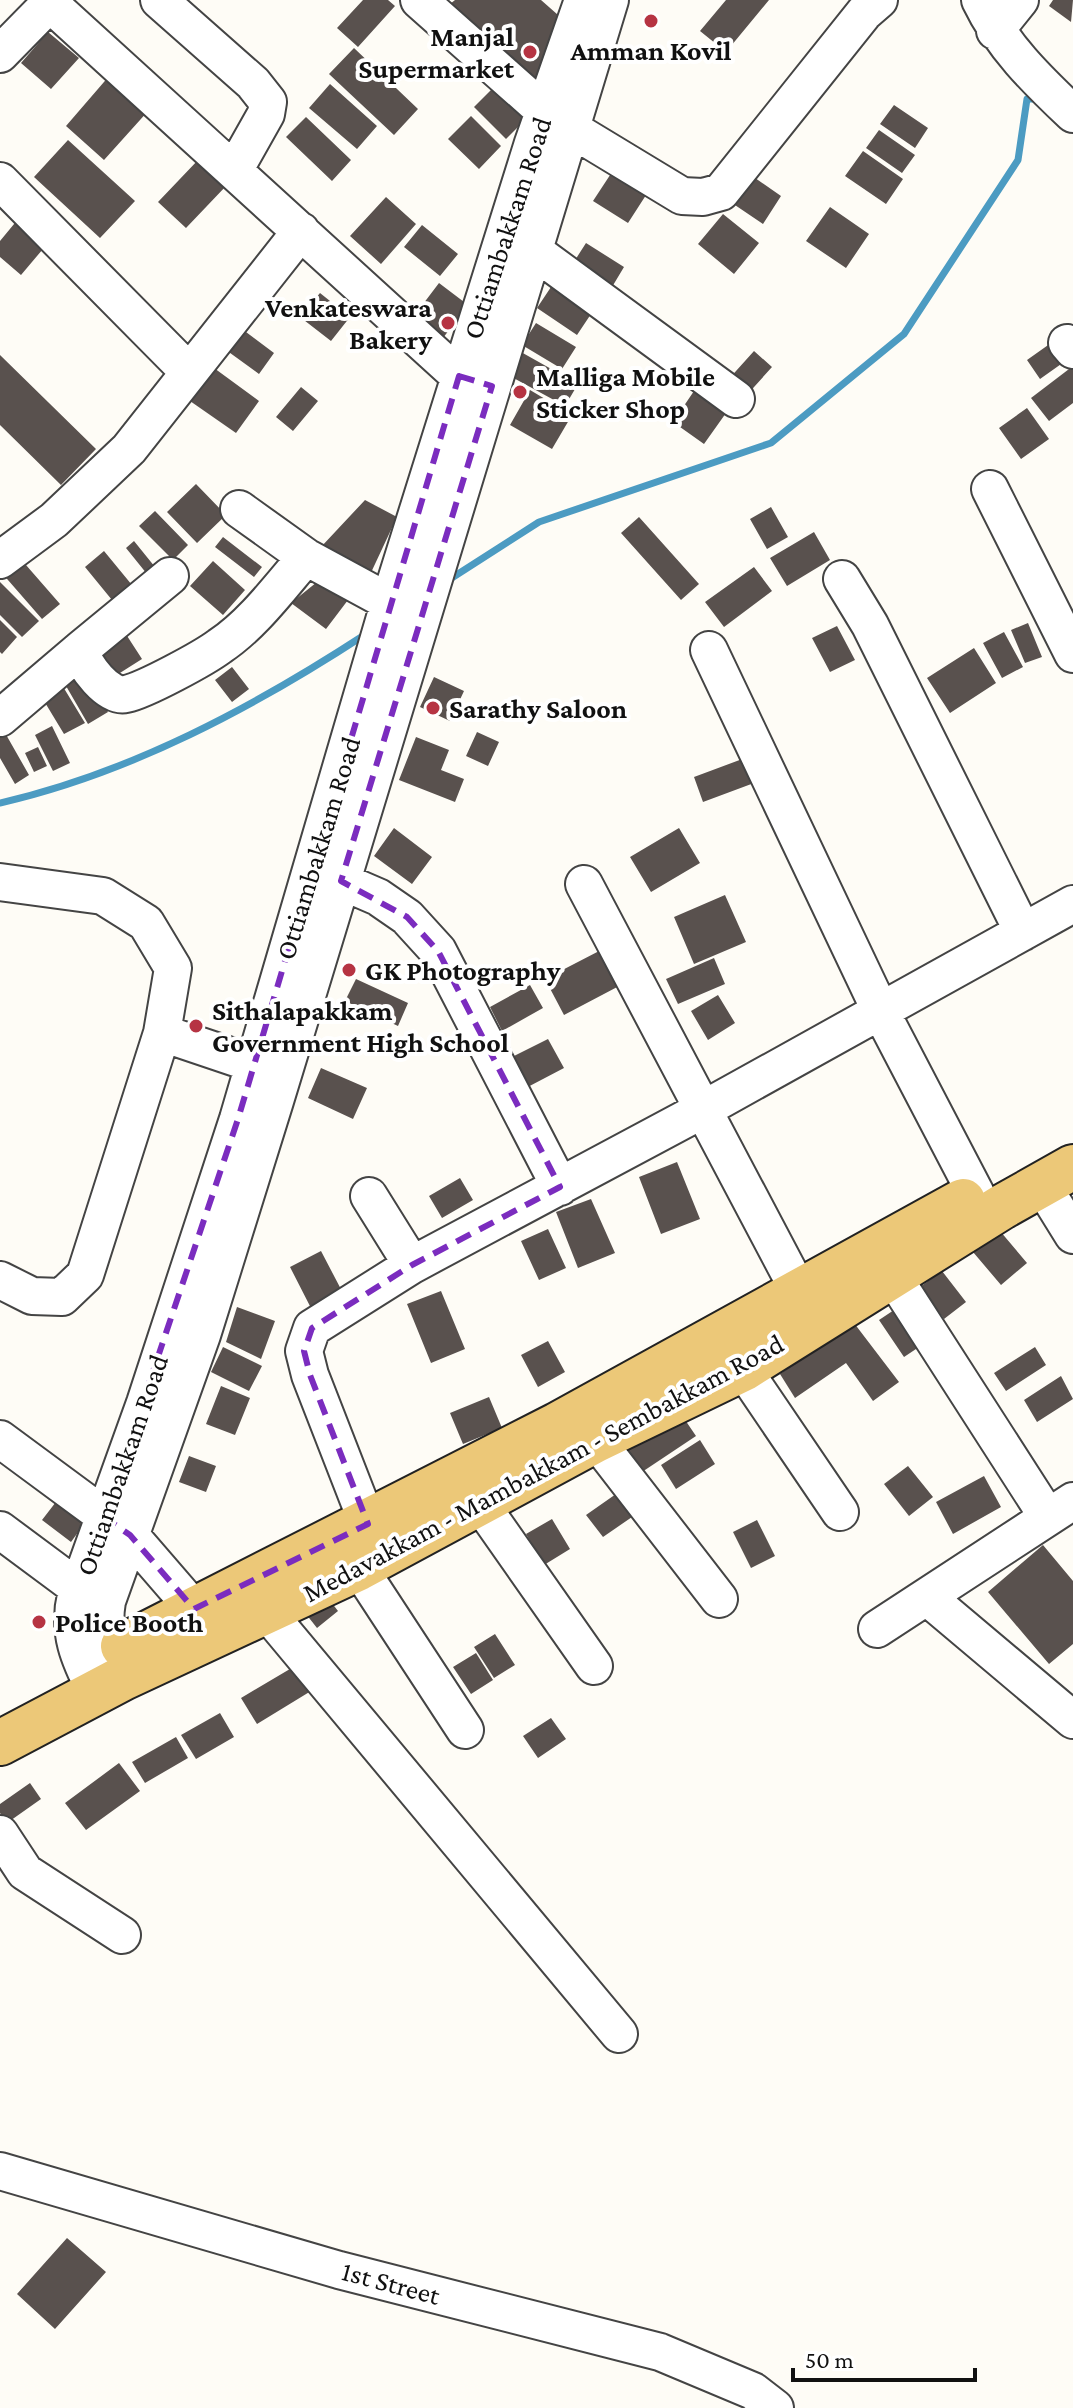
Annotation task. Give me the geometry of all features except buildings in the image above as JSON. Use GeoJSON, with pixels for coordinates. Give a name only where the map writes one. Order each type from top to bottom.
{"type":"FeatureCollection","features":[{"type":"Feature","properties":{"kind":"main road","name":"Medavakkam - Mambakkam - Sembakkam Road"},"geometry":{"type":"LineString","coordinates":[[0,1710],[266,1611],[359,1568],[596,1440],[743,1369],[807,1306],[976,1194],[1073,1136]]}},
{"type":"Feature","properties":{"kind":"main road","name":"Medavakkam - Mambakkam - Sembakkam Road"},"geometry":{"type":"LineString","coordinates":[[0,1743],[194,1609],[368,1524],[557,1425],[807,1306],[894,1278],[1058,1176]]}},
{"type":"Feature","properties":{"kind":"street"},"geometry":{"type":"LineString","coordinates":[[159,0],[253,83],[268,102],[266,114],[235,169]]}},
{"type":"Feature","properties":{"kind":"street"},"geometry":{"type":"LineString","coordinates":[[419,0],[558,120],[682,196],[703,197],[721,192],[864,13],[879,0]]}},
{"type":"Feature","properties":{"kind":"street","name":"Ottiambakkam Road"},"geometry":{"type":"LineString","coordinates":[[103,1672],[103,1626],[117,1526],[145,1403],[254,1064],[388,605],[476,381],[534,251],[583,0]]}},
{"type":"Feature","properties":{"kind":"street","name":"Ottiambakkam Road"},"geometry":{"type":"LineString","coordinates":[[103,1672],[73,1639],[70,1618],[78,1588],[117,1526],[202,1335],[436,566],[476,381],[558,120],[610,0]]}},
{"type":"Feature","properties":{"kind":"street"},"geometry":{"type":"LineString","coordinates":[[1020,0],[988,16],[1036,80],[1073,114]]}},
{"type":"Feature","properties":{"kind":"street"},"geometry":{"type":"LineString","coordinates":[[0,54],[49,1],[301,231],[476,381]]}},
{"type":"Feature","properties":{"kind":"street"},"geometry":{"type":"LineString","coordinates":[[0,181],[188,371]]}},
{"type":"Feature","properties":{"kind":"street"},"geometry":{"type":"LineString","coordinates":[[0,560],[54,520],[129,449],[301,231]]}},
{"type":"Feature","properties":{"kind":"street"},"geometry":{"type":"LineString","coordinates":[[534,251],[736,399]]}},
{"type":"Feature","properties":{"kind":"street"},"geometry":{"type":"LineString","coordinates":[[990,489],[1073,654]]}},
{"type":"Feature","properties":{"kind":"street"},"geometry":{"type":"LineString","coordinates":[[239,509],[306,557],[388,605]]}},
{"type":"Feature","properties":{"kind":"street"},"geometry":{"type":"LineString","coordinates":[[80,650],[83,659],[111,692],[125,695],[222,646],[306,557]]}},
{"type":"Feature","properties":{"kind":"street"},"geometry":{"type":"LineString","coordinates":[[0,718],[170,576]]}},
{"type":"Feature","properties":{"kind":"street"},"geometry":{"type":"LineString","coordinates":[[842,579],[870,625],[1023,932]]}},
{"type":"Feature","properties":{"kind":"street"},"geometry":{"type":"LineString","coordinates":[[709,650],[881,1012],[976,1194]]}},
{"type":"Feature","properties":{"kind":"street"},"geometry":{"type":"LineString","coordinates":[[341,881],[378,897],[407,917],[438,951],[560,1187]]}},
{"type":"Feature","properties":{"kind":"street"},"geometry":{"type":"LineString","coordinates":[[0,882],[103,896],[146,923],[173,968],[162,1033],[85,1275],[62,1297],[32,1296],[0,1280]]}},
{"type":"Feature","properties":{"kind":"street"},"geometry":{"type":"LineString","coordinates":[[584,884],[807,1306]]}},
{"type":"Feature","properties":{"kind":"street"},"geometry":{"type":"LineString","coordinates":[[368,1524],[310,1375],[304,1351],[312,1328],[412,1265],[704,1109],[1073,904]]}},
{"type":"Feature","properties":{"kind":"street"},"geometry":{"type":"LineString","coordinates":[[162,1033],[254,1064]]}},
{"type":"Feature","properties":{"kind":"street"},"geometry":{"type":"LineString","coordinates":[[1058,1176],[1073,1235]]}},
{"type":"Feature","properties":{"kind":"street"},"geometry":{"type":"LineString","coordinates":[[369,1196],[412,1265]]}},
{"type":"Feature","properties":{"kind":"street"},"geometry":{"type":"LineString","coordinates":[[877,1629],[1060,1508],[894,1278]]}},
{"type":"Feature","properties":{"kind":"street"},"geometry":{"type":"LineString","coordinates":[[743,1369],[840,1512]]}},
{"type":"Feature","properties":{"kind":"street"},"geometry":{"type":"LineString","coordinates":[[0,1439],[117,1526],[194,1609]]}},
{"type":"Feature","properties":{"kind":"street"},"geometry":{"type":"LineString","coordinates":[[596,1440],[719,1599]]}},
{"type":"Feature","properties":{"kind":"street"},"geometry":{"type":"LineString","coordinates":[[479,1502],[594,1666]]}},
{"type":"Feature","properties":{"kind":"street"},"geometry":{"type":"LineString","coordinates":[[0,1530],[78,1588]]}},
{"type":"Feature","properties":{"kind":"street"},"geometry":{"type":"LineString","coordinates":[[359,1568],[465,1730]]}},
{"type":"Feature","properties":{"kind":"street"},"geometry":{"type":"LineString","coordinates":[[927,1597],[1068,1708]]}},
{"type":"Feature","properties":{"kind":"street"},"geometry":{"type":"LineString","coordinates":[[266,1611],[619,2034]]}},
{"type":"Feature","properties":{"kind":"street"},"geometry":{"type":"LineString","coordinates":[[0,1834],[25,1872],[122,1935]]}},
{"type":"Feature","properties":{"kind":"street","name":"1st Street"},"geometry":{"type":"LineString","coordinates":[[0,2171],[339,2270],[660,2352],[753,2391],[775,2408]]}},
{"type":"Feature","properties":{"kind":"highlighted area"},"geometry":{"type":"Polygon","coordinates":[[[459,376],[492,386],[341,881],[407,917],[438,951],[560,1187],[412,1265],[312,1328],[304,1351],[310,1375],[368,1524],[194,1609],[130,1535],[104,1517],[238,1119],[459,376]]]}},
{"type":"Feature","properties":{"kind":"waterway"},"geometry":{"type":"LineString","coordinates":[[447,581],[539,522],[771,443],[904,334],[1018,160],[1027,99],[1039,99]]}},
{"type":"Feature","properties":{"kind":"waterway"},"geometry":{"type":"LineString","coordinates":[[0,803],[97,774],[190,735],[280,687],[366,634]]}},
{"type":"Feature","properties":{"kind":"place","name":"Amman Kovil"},"geometry":{"type":"Point","coordinates":[651,21]}},
{"type":"Feature","properties":{"kind":"place","name":"Manjal Supermarket"},"geometry":{"type":"Point","coordinates":[530,52]}},
{"type":"Feature","properties":{"kind":"place","name":"Venkateswara Bakery"},"geometry":{"type":"Point","coordinates":[448,323]}},
{"type":"Feature","properties":{"kind":"place","name":"Malliga Mobile Sticker Shop"},"geometry":{"type":"Point","coordinates":[520,392]}},
{"type":"Feature","properties":{"kind":"place","name":"Sarathy Saloon"},"geometry":{"type":"Point","coordinates":[433,708]}},
{"type":"Feature","properties":{"kind":"place","name":"GK Photography"},"geometry":{"type":"Point","coordinates":[349,970]}},
{"type":"Feature","properties":{"kind":"place","name":"Sithalapakkam Government High School"},"geometry":{"type":"Point","coordinates":[196,1026]}},
{"type":"Feature","properties":{"kind":"place","name":"Police Booth"},"geometry":{"type":"Point","coordinates":[39,1622]}}]}
